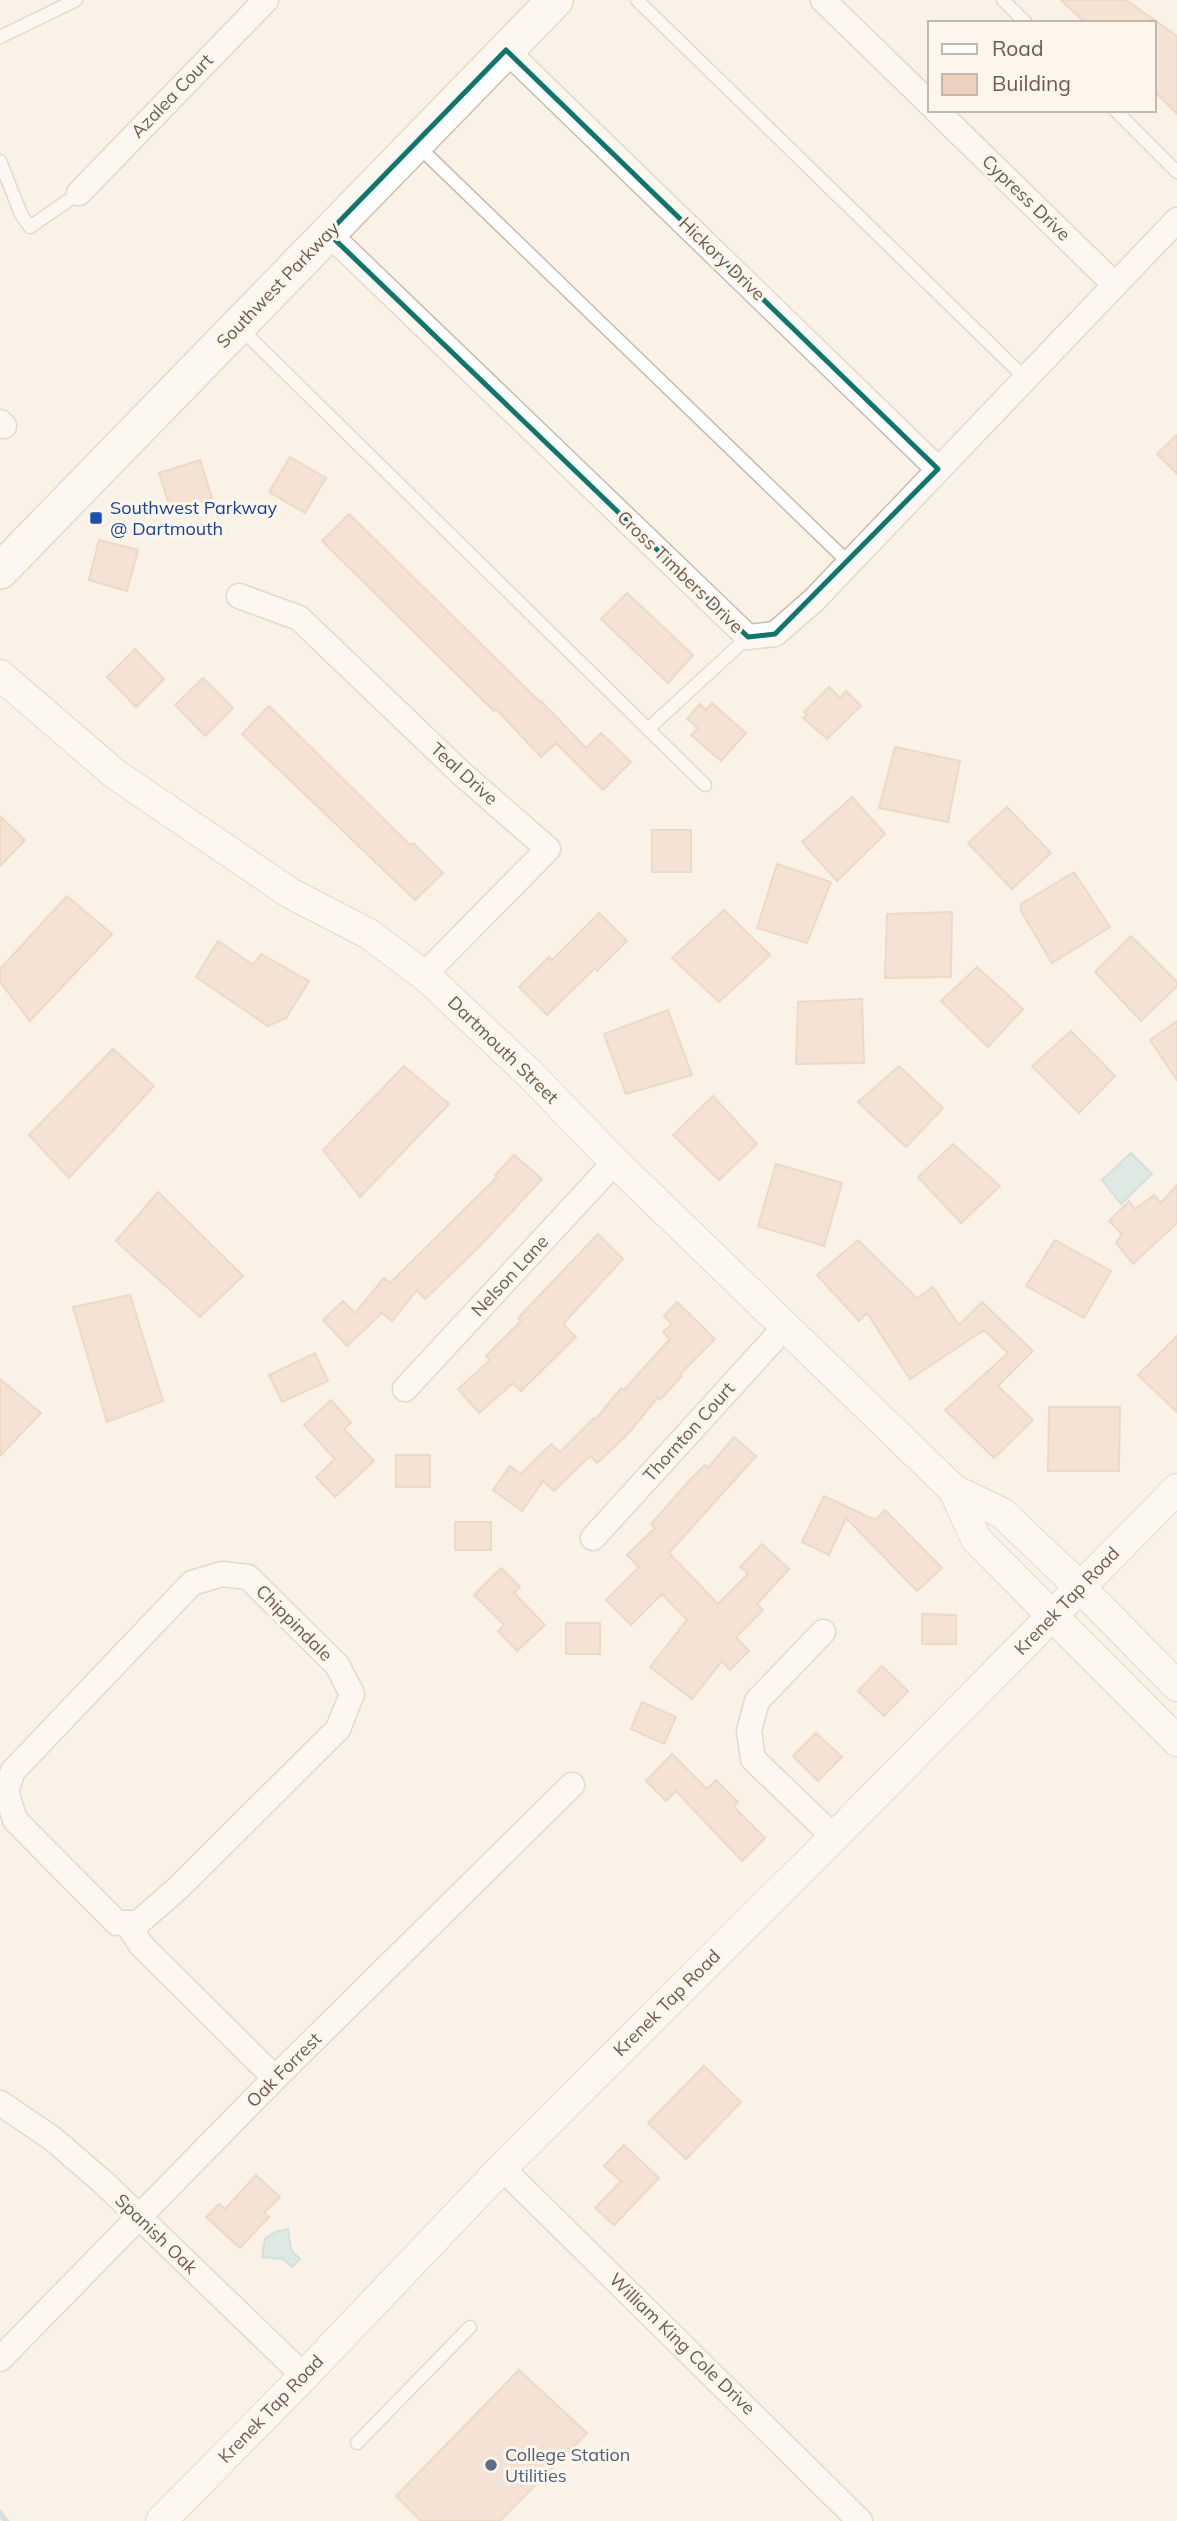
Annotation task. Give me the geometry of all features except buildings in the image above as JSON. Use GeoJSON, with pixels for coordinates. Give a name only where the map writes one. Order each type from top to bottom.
{"type":"FeatureCollection","features":[{"type":"Feature","properties":{"kind":"main road","name":"Southwest Parkway"},"geometry":{"type":"LineString","coordinates":[[0,570],[555,0]]}},
{"type":"Feature","properties":{"kind":"street","name":"Azalea Court"},"geometry":{"type":"LineString","coordinates":[[79,193],[266,0]]}},
{"type":"Feature","properties":{"kind":"street"},"geometry":{"type":"LineString","coordinates":[[823,0],[928,102]]}},
{"type":"Feature","properties":{"kind":"street","name":"Hickory Drive"},"geometry":{"type":"LineString","coordinates":[[506,50],[938,469]]}},
{"type":"Feature","properties":{"kind":"street","name":"Cypress Drive"},"geometry":{"type":"LineString","coordinates":[[938,112],[1115,285]]}},
{"type":"Feature","properties":{"kind":"street","name":"Cross Timbers Drive"},"geometry":{"type":"LineString","coordinates":[[328,233],[748,637],[775,634],[814,600],[1177,220]]}},
{"type":"Feature","properties":{"kind":"street","name":"Teal Drive"},"geometry":{"type":"LineString","coordinates":[[239,596],[299,618],[461,773],[548,849],[424,975]]}},
{"type":"Feature","properties":{"kind":"street","name":"Dartmouth Street"},"geometry":{"type":"LineString","coordinates":[[0,675],[121,779],[290,893],[369,934],[424,975],[531,1075],[615,1163],[954,1490],[1002,1513],[1177,1686]]}},
{"type":"Feature","properties":{"kind":"street","name":"Nelson Lane"},"geometry":{"type":"LineString","coordinates":[[405,1389],[615,1163]]}},
{"type":"Feature","properties":{"kind":"street","name":"Thornton Court"},"geometry":{"type":"LineString","coordinates":[[593,1538],[785,1327]]}},
{"type":"Feature","properties":{"kind":"street","name":"Krenek Tap Road"},"geometry":{"type":"LineString","coordinates":[[161,2521],[304,2376],[502,2168],[1177,1489]]}},
{"type":"Feature","properties":{"kind":"street","name":"Dartmouth Street"},"geometry":{"type":"LineString","coordinates":[[954,1490],[976,1539],[1177,1741]]}},
{"type":"Feature","properties":{"kind":"street","name":"Chippindale"},"geometry":{"type":"LineString","coordinates":[[222,1574],[248,1577],[337,1665],[352,1694],[338,1729],[177,1889],[138,1923],[127,1923],[117,1923],[15,1821],[6,1791],[9,1781],[13,1771],[192,1583],[222,1574]]}},
{"type":"Feature","properties":{"kind":"street"},"geometry":{"type":"LineString","coordinates":[[823,1632],[757,1701],[749,1731],[753,1759],[834,1837]]}},
{"type":"Feature","properties":{"kind":"street","name":"Oak Forrest"},"geometry":{"type":"LineString","coordinates":[[0,2359],[275,2078],[572,1785]]}},
{"type":"Feature","properties":{"kind":"street","name":"Chippindale"},"geometry":{"type":"LineString","coordinates":[[127,1923],[141,1945],[275,2078]]}},
{"type":"Feature","properties":{"kind":"street","name":"Spanish Oak"},"geometry":{"type":"LineString","coordinates":[[0,2103],[52,2139],[104,2183],[304,2376]]}},
{"type":"Feature","properties":{"kind":"street","name":"William King Cole Drive"},"geometry":{"type":"LineString","coordinates":[[502,2168],[860,2521]]}},
{"type":"Feature","properties":{"kind":"lane"},"geometry":{"type":"LineString","coordinates":[[0,37],[76,0]]}},
{"type":"Feature","properties":{"kind":"lane"},"geometry":{"type":"LineString","coordinates":[[637,0],[1025,378]]}},
{"type":"Feature","properties":{"kind":"lane"},"geometry":{"type":"LineString","coordinates":[[1003,0],[1024,21]]}},
{"type":"Feature","properties":{"kind":"lane"},"geometry":{"type":"LineString","coordinates":[[1117,112],[1177,172]]}},
{"type":"Feature","properties":{"kind":"lane"},"geometry":{"type":"LineString","coordinates":[[415,144],[849,563]]}},
{"type":"Feature","properties":{"kind":"lane"},"geometry":{"type":"LineString","coordinates":[[0,161],[21,214],[30,227],[79,193]]}},
{"type":"Feature","properties":{"kind":"lane"},"geometry":{"type":"LineString","coordinates":[[239,326],[705,785]]}},
{"type":"Feature","properties":{"kind":"lane"},"geometry":{"type":"LineString","coordinates":[[648,729],[748,637]]}},
{"type":"Feature","properties":{"kind":"lane"},"geometry":{"type":"LineString","coordinates":[[357,2443],[470,2327]]}},
{"type":"Feature","properties":{"kind":"highlighted area"},"geometry":{"type":"Polygon","coordinates":[[[506,50],[938,469],[775,634],[748,637],[328,233],[506,50]]]}},
{"type":"Feature","properties":{"kind":"water"},"geometry":{"type":"Polygon","coordinates":[[[1131,1153],[1152,1174],[1121,1204],[1102,1180],[1131,1153]]]}},
{"type":"Feature","properties":{"kind":"water"},"geometry":{"type":"Polygon","coordinates":[[[288,2229],[291,2250],[300,2259],[292,2267],[283,2259],[262,2257],[265,2239],[275,2232],[288,2229]]]}},
{"type":"Feature","properties":{"kind":"waterway"},"geometry":{"type":"LineString","coordinates":[[0,2513],[6,2521]]}},
{"type":"Feature","properties":{"kind":"place","name":"Southwest Parkway @ Dartmouth"},"geometry":{"type":"Point","coordinates":[96,518]}},
{"type":"Feature","properties":{"kind":"place","name":"College Station Utilities"},"geometry":{"type":"Point","coordinates":[491,2465]}}]}
